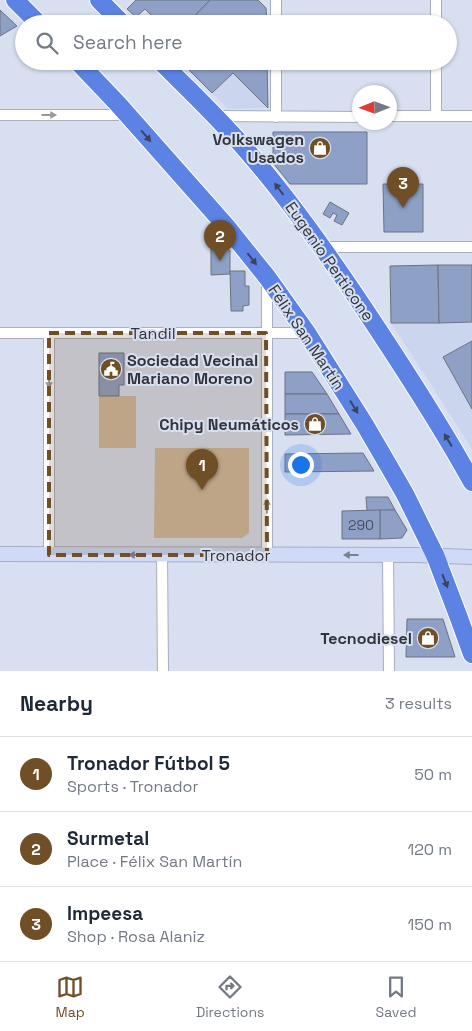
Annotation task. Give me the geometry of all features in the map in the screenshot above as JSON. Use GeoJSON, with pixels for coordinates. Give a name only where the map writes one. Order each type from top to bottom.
{"type":"FeatureCollection","features":[{"type":"Feature","properties":{"kind":"highway"},"geometry":{"type":"LineString","coordinates":[[15,0],[30,15]]}},
{"type":"Feature","properties":{"kind":"highway"},"geometry":{"type":"LineString","coordinates":[[99,0],[114,15]]}},
{"type":"Feature","properties":{"kind":"highway","name":"Félix San Martín"},"geometry":{"type":"LineString","coordinates":[[86,70],[226,226],[307,333],[373,438],[405,494],[435,555],[472,654]]}},
{"type":"Feature","properties":{"kind":"highway","name":"Eugenio Perticone"},"geometry":{"type":"LineString","coordinates":[[169,70],[215,116],[274,182],[322,247],[415,386],[472,482]]}},
{"type":"Feature","properties":{"kind":"main road","name":"Tronador"},"geometry":{"type":"LineString","coordinates":[[0,554],[435,555],[472,557]]}},
{"type":"Feature","properties":{"kind":"street"},"geometry":{"type":"LineString","coordinates":[[276,0],[276,15]]}},
{"type":"Feature","properties":{"kind":"street"},"geometry":{"type":"LineString","coordinates":[[436,0],[436,15]]}},
{"type":"Feature","properties":{"kind":"street"},"geometry":{"type":"LineString","coordinates":[[276,70],[276,117]]}},
{"type":"Feature","properties":{"kind":"street"},"geometry":{"type":"LineString","coordinates":[[436,70],[436,116]]}},
{"type":"Feature","properties":{"kind":"street"},"geometry":{"type":"LineString","coordinates":[[0,115],[128,115]]}},
{"type":"Feature","properties":{"kind":"street"},"geometry":{"type":"LineString","coordinates":[[215,116],[352,117]]}},
{"type":"Feature","properties":{"kind":"street"},"geometry":{"type":"LineString","coordinates":[[397,116],[472,116]]}},
{"type":"Feature","properties":{"kind":"street"},"geometry":{"type":"LineString","coordinates":[[322,247],[472,247]]}},
{"type":"Feature","properties":{"kind":"street"},"geometry":{"type":"LineString","coordinates":[[266,277],[267,555]]}},
{"type":"Feature","properties":{"kind":"street","name":"Tandil"},"geometry":{"type":"LineString","coordinates":[[0,333],[307,333]]}},
{"type":"Feature","properties":{"kind":"street"},"geometry":{"type":"LineString","coordinates":[[49,333],[49,555]]}},
{"type":"Feature","properties":{"kind":"street"},"geometry":{"type":"LineString","coordinates":[[162,555],[163,671]]}},
{"type":"Feature","properties":{"kind":"street"},"geometry":{"type":"LineString","coordinates":[[388,555],[389,671]]}},
{"type":"Feature","properties":{"kind":"highlighted area"},"geometry":{"type":"Polygon","coordinates":[[[49,333],[266,333],[267,555],[49,555],[49,333]]]}},
{"type":"Feature","properties":{"kind":"shaded area"},"geometry":{"type":"Polygon","coordinates":[[[189,70],[267,70],[268,108],[228,109],[189,70]]]}},
{"type":"Feature","properties":{"kind":"shaded area"},"geometry":{"type":"Polygon","coordinates":[[[472,322],[472,449],[391,323],[472,322]]]}},
{"type":"Feature","properties":{"kind":"shaded area"},"geometry":{"type":"Polygon","coordinates":[[[99,396],[136,396],[136,448],[99,448],[99,396]]]}},
{"type":"Feature","properties":{"kind":"shaded area"},"geometry":{"type":"Polygon","coordinates":[[[155,448],[249,448],[249,533],[242,538],[154,538],[155,448]]]}},
{"type":"Feature","properties":{"kind":"building"},"geometry":{"type":"Polygon","coordinates":[[[136,0],[210,0],[196,15],[151,15],[145,9],[138,15],[134,15],[127,9],[136,0]]]}},
{"type":"Feature","properties":{"kind":"building"},"geometry":{"type":"Polygon","coordinates":[[[210,0],[258,0],[266,8],[266,15],[196,15],[210,0]]]}},
{"type":"Feature","properties":{"kind":"building"},"geometry":{"type":"Polygon","coordinates":[[[0,10],[15,24],[15,27],[0,36],[0,10]]]}},
{"type":"Feature","properties":{"kind":"building"},"geometry":{"type":"Polygon","coordinates":[[[189,70],[267,70],[268,108],[233,73],[212,93],[189,70]]]}},
{"type":"Feature","properties":{"kind":"building","name":"Volkswagen Usados"},"geometry":{"type":"Polygon","coordinates":[[[273,132],[367,132],[367,184],[290,184],[273,163],[273,132]]]}},
{"type":"Feature","properties":{"kind":"building"},"geometry":{"type":"Polygon","coordinates":[[[383,184],[423,184],[423,232],[384,232],[383,184]]]}},
{"type":"Feature","properties":{"kind":"building"},"geometry":{"type":"Polygon","coordinates":[[[330,202],[349,213],[342,225],[334,221],[337,215],[333,213],[330,218],[323,214],[330,202]]]}},
{"type":"Feature","properties":{"kind":"building"},"geometry":{"type":"Polygon","coordinates":[[[211,244],[223,244],[230,251],[230,274],[211,275],[211,244]]]}},
{"type":"Feature","properties":{"kind":"building"},"geometry":{"type":"Polygon","coordinates":[[[438,265],[439,323],[391,323],[390,266],[438,265]]]}},
{"type":"Feature","properties":{"kind":"building"},"geometry":{"type":"Polygon","coordinates":[[[438,265],[472,265],[472,322],[439,323],[438,265]]]}},
{"type":"Feature","properties":{"kind":"building"},"geometry":{"type":"Polygon","coordinates":[[[230,271],[245,271],[245,286],[249,286],[249,305],[243,306],[243,311],[231,311],[230,271]]]}},
{"type":"Feature","properties":{"kind":"building"},"geometry":{"type":"Polygon","coordinates":[[[472,341],[472,409],[443,357],[472,341]]]}},
{"type":"Feature","properties":{"kind":"building","name":"Sociedad Vecinal Mariano Moreno"},"geometry":{"type":"Polygon","coordinates":[[[99,353],[124,353],[124,385],[119,385],[119,396],[99,396],[99,353]]]}},
{"type":"Feature","properties":{"kind":"building"},"geometry":{"type":"Polygon","coordinates":[[[285,372],[312,372],[327,394],[285,394],[285,372]]]}},
{"type":"Feature","properties":{"kind":"building"},"geometry":{"type":"Polygon","coordinates":[[[285,394],[327,394],[339,414],[285,414],[285,394]]]}},
{"type":"Feature","properties":{"kind":"building","name":"Chipy Neumáticos"},"geometry":{"type":"Polygon","coordinates":[[[285,414],[339,414],[351,434],[285,435],[285,414]]]}},
{"type":"Feature","properties":{"kind":"building"},"geometry":{"type":"Polygon","coordinates":[[[363,453],[374,471],[285,472],[285,454],[363,453]]]}},
{"type":"Feature","properties":{"kind":"building"},"geometry":{"type":"Polygon","coordinates":[[[366,497],[388,497],[395,510],[367,511],[366,497]]]}},
{"type":"Feature","properties":{"kind":"building"},"geometry":{"type":"Polygon","coordinates":[[[380,510],[395,510],[407,530],[402,538],[380,539],[380,510]]]}},
{"type":"Feature","properties":{"kind":"building"},"geometry":{"type":"Polygon","coordinates":[[[380,510],[380,539],[342,539],[342,511],[380,510]]]}},
{"type":"Feature","properties":{"kind":"building","name":"Tecnodiesel"},"geometry":{"type":"Polygon","coordinates":[[[407,619],[443,619],[455,657],[406,657],[407,619]]]}},
{"type":"Feature","properties":{"kind":"place","name":"Volkswagen Usados"},"geometry":{"type":"Point","coordinates":[320,148]}},
{"type":"Feature","properties":{"kind":"place","name":"Impeesa"},"geometry":{"type":"Point","coordinates":[403,208]}},
{"type":"Feature","properties":{"kind":"place","name":"Surmetal"},"geometry":{"type":"Point","coordinates":[220,261]}},
{"type":"Feature","properties":{"kind":"place","name":"Sociedad Vecinal Mariano Moreno"},"geometry":{"type":"Point","coordinates":[111,369]}},
{"type":"Feature","properties":{"kind":"place","name":"Chipy Neumáticos"},"geometry":{"type":"Point","coordinates":[315,424]}},
{"type":"Feature","properties":{"kind":"place","name":"Tronador Fútbol 5"},"geometry":{"type":"Point","coordinates":[202,490]}},
{"type":"Feature","properties":{"kind":"place","name":"Tecnodiesel"},"geometry":{"type":"Point","coordinates":[428,638]}}]}
